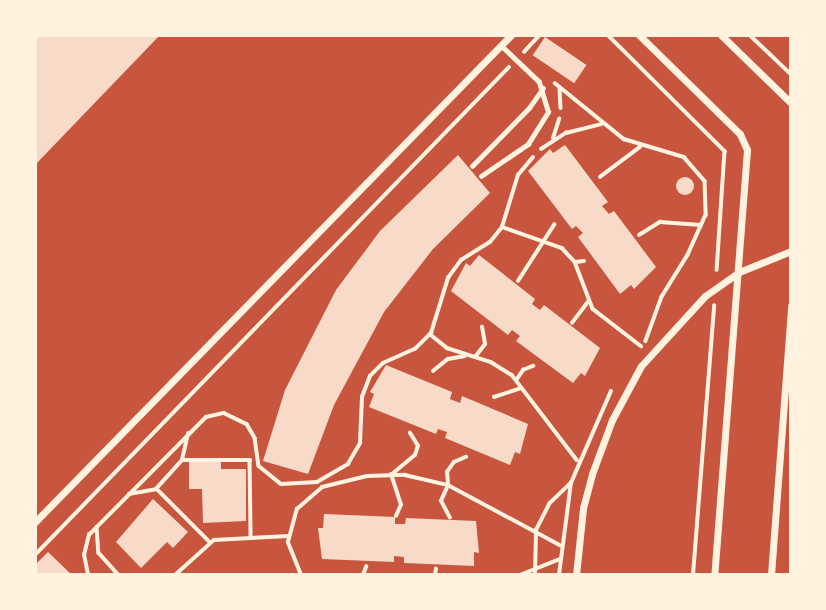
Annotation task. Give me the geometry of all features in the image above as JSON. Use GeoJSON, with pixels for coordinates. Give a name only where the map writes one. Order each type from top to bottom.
{"type":"FeatureCollection","features":[{"type":"Feature","properties":{"kind":"street"},"geometry":{"type":"LineString","coordinates":[[35,522],[511,35]]}},
{"type":"Feature","properties":{"kind":"street"},"geometry":{"type":"LineString","coordinates":[[639,35],[746,144],[739,272],[714,575]]}},
{"type":"Feature","properties":{"kind":"street"},"geometry":{"type":"LineString","coordinates":[[721,35],[791,103]]}},
{"type":"Feature","properties":{"kind":"street"},"geometry":{"type":"LineString","coordinates":[[576,575],[589,485],[628,387],[675,325],[739,272],[791,251]]}},
{"type":"Feature","properties":{"kind":"street"},"geometry":{"type":"LineString","coordinates":[[771,575],[791,306]]}},
{"type":"Feature","properties":{"kind":"lane"},"geometry":{"type":"LineString","coordinates":[[481,176],[537,133],[548,112],[543,88],[501,45]]}},
{"type":"Feature","properties":{"kind":"lane"},"geometry":{"type":"LineString","coordinates":[[472,166],[530,108],[543,88]]}},
{"type":"Feature","properties":{"kind":"path"},"geometry":{"type":"LineString","coordinates":[[35,555],[540,35]]}},
{"type":"Feature","properties":{"kind":"path"},"geometry":{"type":"LineString","coordinates":[[750,35],[791,74]]}},
{"type":"Feature","properties":{"kind":"path"},"geometry":{"type":"LineString","coordinates":[[523,53],[533,62]]}},
{"type":"Feature","properties":{"kind":"path"},"geometry":{"type":"LineString","coordinates":[[502,227],[562,248],[575,262],[588,302],[644,345],[662,297],[701,225],[708,192],[699,171],[674,153],[641,147],[601,124],[551,80]]}},
{"type":"Feature","properties":{"kind":"path"},"geometry":{"type":"LineString","coordinates":[[88,575],[84,548],[98,526],[206,416],[233,414],[252,430],[259,466],[275,482],[301,484],[328,478],[348,464],[360,443],[362,397],[370,376],[383,363],[415,349],[430,334],[453,269],[502,227],[513,189],[529,161],[566,133],[601,124]]}},
{"type":"Feature","properties":{"kind":"path"},"geometry":{"type":"LineString","coordinates":[[600,177],[641,147]]}},
{"type":"Feature","properties":{"kind":"path"},"geometry":{"type":"LineString","coordinates":[[639,235],[660,222],[701,225]]}},
{"type":"Feature","properties":{"kind":"path"},"geometry":{"type":"LineString","coordinates":[[517,281],[536,258],[542,240],[554,225]]}},
{"type":"Feature","properties":{"kind":"path"},"geometry":{"type":"LineString","coordinates":[[575,262],[584,261]]}},
{"type":"Feature","properties":{"kind":"path"},"geometry":{"type":"LineString","coordinates":[[572,323],[588,302]]}},
{"type":"Feature","properties":{"kind":"path"},"geometry":{"type":"LineString","coordinates":[[475,357],[485,344],[482,327]]}},
{"type":"Feature","properties":{"kind":"path"},"geometry":{"type":"LineString","coordinates":[[430,334],[467,355],[501,367],[517,380],[578,461]]}},
{"type":"Feature","properties":{"kind":"path"},"geometry":{"type":"LineString","coordinates":[[433,371],[448,359],[467,355]]}},
{"type":"Feature","properties":{"kind":"path"},"geometry":{"type":"LineString","coordinates":[[517,380],[523,370],[533,366]]}},
{"type":"Feature","properties":{"kind":"path"},"geometry":{"type":"LineString","coordinates":[[494,397],[523,388]]}},
{"type":"Feature","properties":{"kind":"path"},"geometry":{"type":"LineString","coordinates":[[129,494],[156,489],[182,460],[189,432]]}},
{"type":"Feature","properties":{"kind":"path"},"geometry":{"type":"LineString","coordinates":[[391,475],[415,455],[418,446],[410,433]]}},
{"type":"Feature","properties":{"kind":"path"},"geometry":{"type":"LineString","coordinates":[[450,518],[441,501],[448,485],[449,468],[466,457]]}},
{"type":"Feature","properties":{"kind":"path"},"geometry":{"type":"LineString","coordinates":[[182,460],[250,460],[251,536]]}},
{"type":"Feature","properties":{"kind":"path"},"geometry":{"type":"LineString","coordinates":[[391,475],[401,505],[396,516]]}},
{"type":"Feature","properties":{"kind":"path"},"geometry":{"type":"LineString","coordinates":[[301,575],[290,554],[289,536],[297,509],[312,492],[351,479],[391,475],[448,485],[560,545]]}},
{"type":"Feature","properties":{"kind":"path"},"geometry":{"type":"LineString","coordinates":[[535,572],[536,530],[550,503],[571,483]]}},
{"type":"Feature","properties":{"kind":"path"},"geometry":{"type":"LineString","coordinates":[[156,489],[210,542]]}},
{"type":"Feature","properties":{"kind":"path"},"geometry":{"type":"LineString","coordinates":[[98,526],[99,553],[119,575]]}},
{"type":"Feature","properties":{"kind":"path"},"geometry":{"type":"LineString","coordinates":[[175,575],[210,542],[251,536],[289,536]]}},
{"type":"Feature","properties":{"kind":"path"},"geometry":{"type":"LineString","coordinates":[[520,575],[535,572],[560,559]]}},
{"type":"Feature","properties":{"kind":"path"},"geometry":{"type":"LineString","coordinates":[[363,575],[366,567]]}},
{"type":"Feature","properties":{"kind":"path"},"geometry":{"type":"LineString","coordinates":[[435,575],[436,569]]}},
{"type":"Feature","properties":{"kind":"building"},"geometry":{"type":"Polygon","coordinates":[[[35,35],[160,35],[35,165],[35,35]]]}},
{"type":"Feature","properties":{"kind":"building"},"geometry":{"type":"Polygon","coordinates":[[[545,37],[586,65],[574,83],[533,55],[545,37]]]}},
{"type":"Feature","properties":{"kind":"building"},"geometry":{"type":"Polygon","coordinates":[[[565,145],[608,202],[602,206],[609,214],[614,211],[656,267],[634,289],[631,285],[620,294],[578,237],[583,233],[576,226],[572,229],[528,171],[550,149],[553,153],[565,145]]]}},
{"type":"Feature","properties":{"kind":"building"},"geometry":{"type":"Polygon","coordinates":[[[458,155],[490,193],[433,249],[384,312],[334,405],[308,474],[263,461],[285,390],[336,290],[380,231],[458,155]]]}},
{"type":"Feature","properties":{"kind":"building"},"geometry":{"type":"Polygon","coordinates":[[[685,177],[691,180],[694,186],[691,192],[685,195],[679,192],[676,186],[679,180],[685,177]]]}},
{"type":"Feature","properties":{"kind":"building"},"geometry":{"type":"Polygon","coordinates":[[[479,255],[535,299],[532,304],[540,310],[544,305],[600,348],[585,376],[581,373],[573,383],[516,341],[520,336],[512,330],[508,335],[451,291],[466,263],[470,266],[479,255]]]}},
{"type":"Feature","properties":{"kind":"building"},"geometry":{"type":"Polygon","coordinates":[[[386,365],[452,392],[450,399],[460,403],[462,396],[528,424],[520,454],[515,452],[510,465],[445,438],[447,432],[438,429],[436,434],[369,407],[374,394],[370,392],[386,365]]]}},
{"type":"Feature","properties":{"kind":"building"},"geometry":{"type":"Polygon","coordinates":[[[189,462],[221,462],[221,469],[246,469],[246,521],[203,523],[202,489],[189,489],[189,462]]]}},
{"type":"Feature","properties":{"kind":"building"},"geometry":{"type":"Polygon","coordinates":[[[153,499],[188,532],[173,548],[167,542],[141,568],[116,542],[153,499]]]}},
{"type":"Feature","properties":{"kind":"building"},"geometry":{"type":"Polygon","coordinates":[[[324,514],[395,517],[395,524],[405,524],[406,518],[476,521],[479,553],[474,552],[474,566],[404,563],[404,557],[394,556],[394,562],[322,559],[318,528],[323,528],[324,514]]]}},
{"type":"Feature","properties":{"kind":"building"},"geometry":{"type":"Polygon","coordinates":[[[48,552],[72,575],[35,575],[35,565],[48,552]]]}}]}
